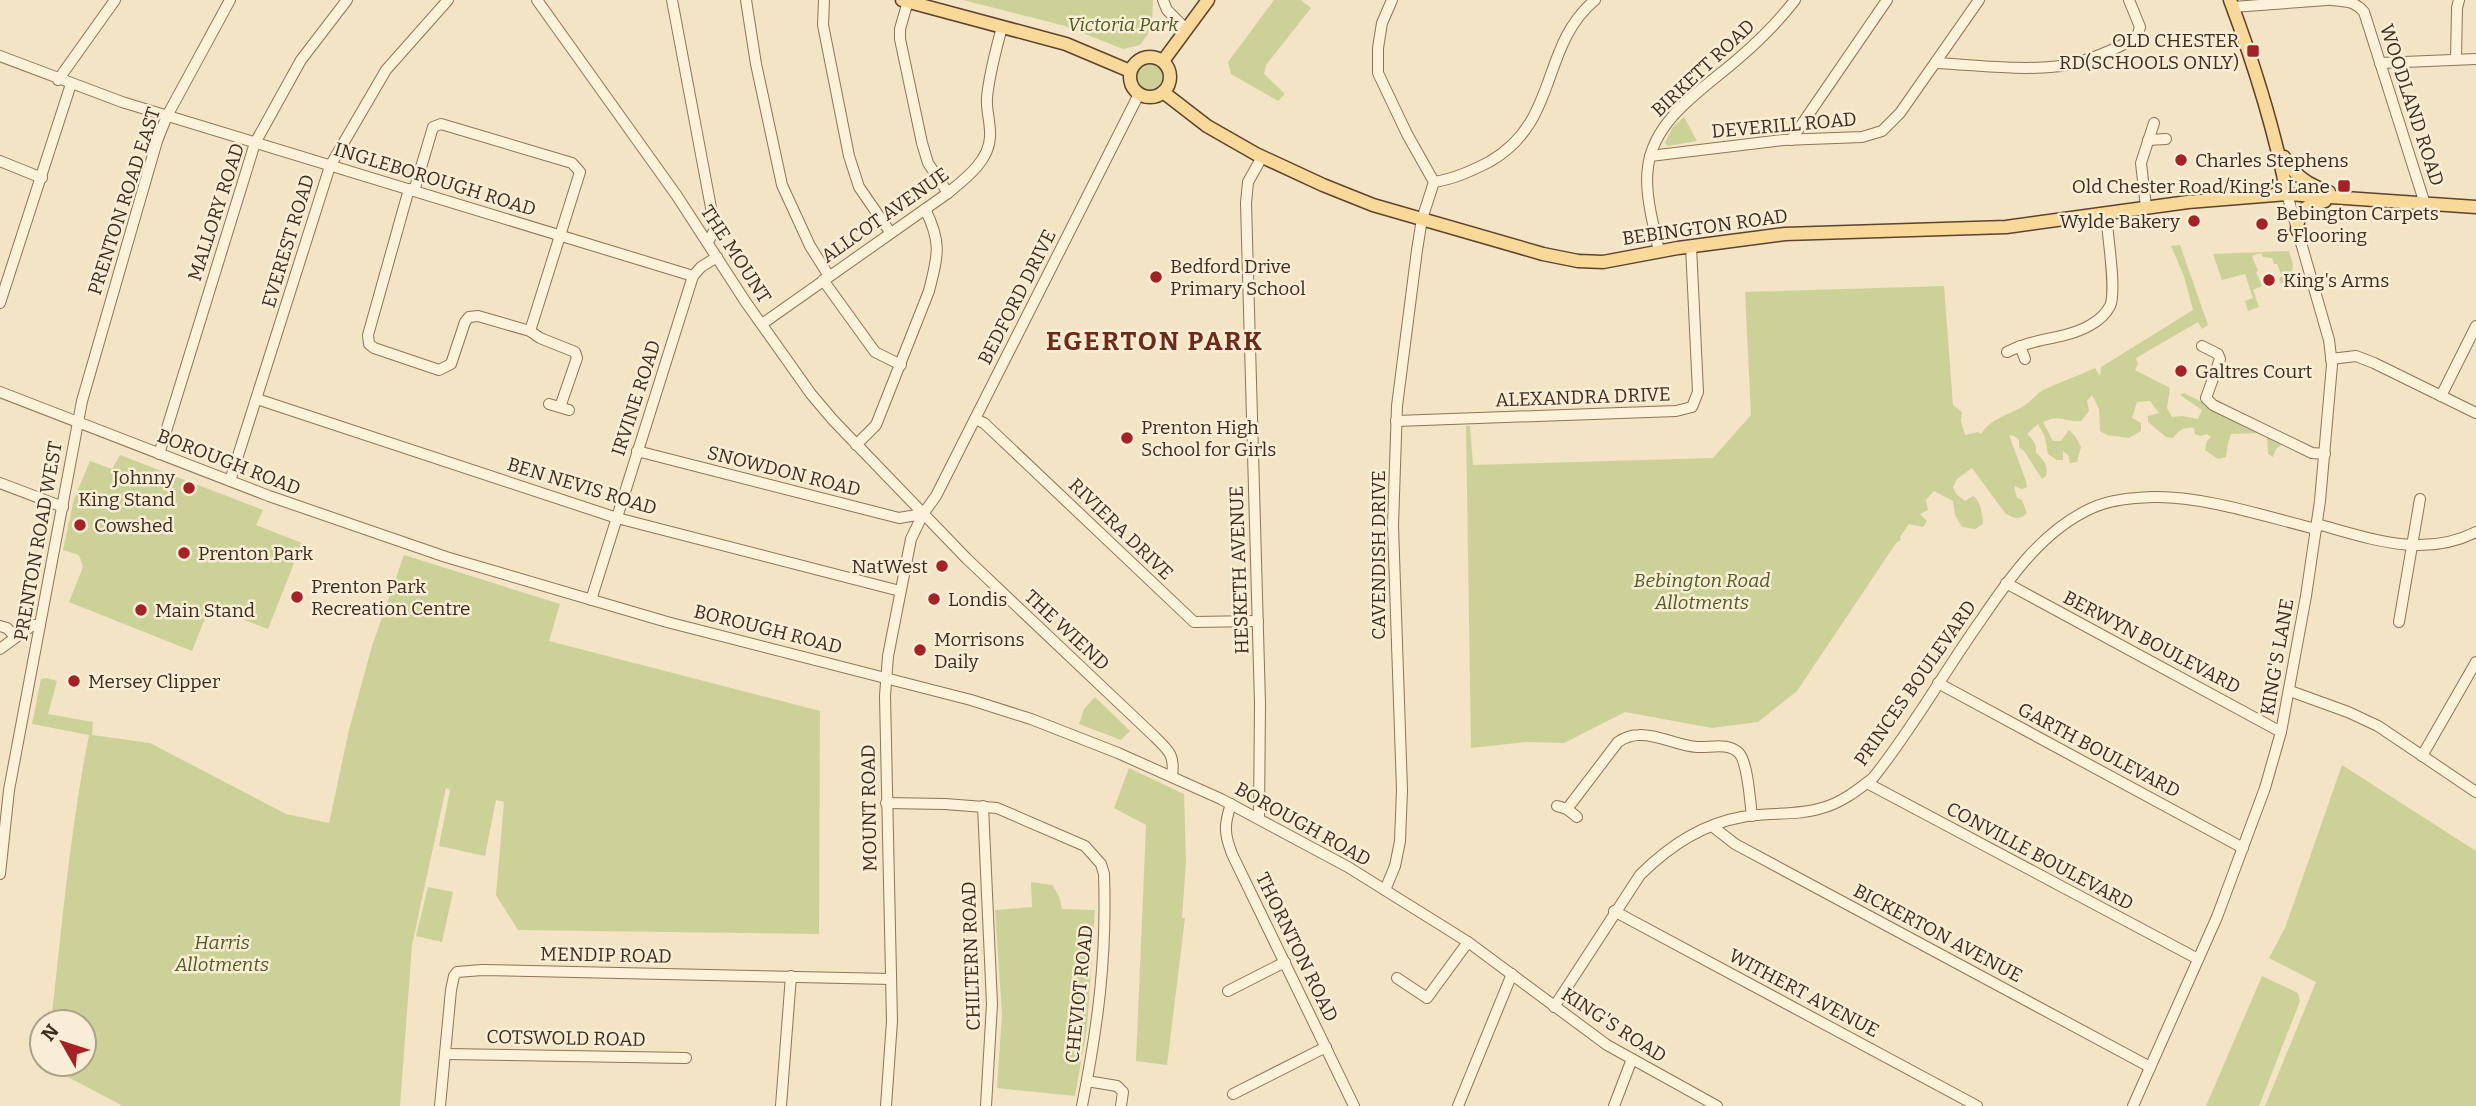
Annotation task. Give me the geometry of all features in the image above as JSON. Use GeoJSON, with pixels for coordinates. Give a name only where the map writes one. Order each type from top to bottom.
{"type":"FeatureCollection","features":[{"type":"Feature","properties":{"kind":"main road"},"geometry":{"type":"LineString","coordinates":[[1163,61],[1208,0]]}},
{"type":"Feature","properties":{"kind":"main road"},"geometry":{"type":"LineString","coordinates":[[905,1],[1066,44],[1130,71]]}},
{"type":"Feature","properties":{"kind":"main road"},"geometry":{"type":"LineString","coordinates":[[2231,4],[2277,144],[2287,194]]}},
{"type":"Feature","properties":{"kind":"main road"},"geometry":{"type":"LineString","coordinates":[[1153,56],[1169,68],[1170,78],[1163,92],[1150,97],[1139,94],[1130,83],[1130,71],[1133,64],[1143,57],[1153,56]]}},
{"type":"Feature","properties":{"kind":"main road","name":"BEBINGTON ROAD"},"geometry":{"type":"LineString","coordinates":[[1163,92],[1207,126],[1262,157],[1373,205],[1543,254],[1578,261],[1603,262],[1691,246],[1785,234],[2006,227],[2146,207],[2287,194],[2476,207]]}},
{"type":"Feature","properties":{"kind":"main road"},"geometry":{"type":"LineString","coordinates":[[2277,144],[2289,167],[2300,177],[2317,188],[2342,197]]}},
{"type":"Feature","properties":{"kind":"main road"},"geometry":{"type":"LineString","coordinates":[[2297,230],[2298,218],[2305,208],[2312,203],[2342,197]]}},
{"type":"Feature","properties":{"kind":"street"},"geometry":{"type":"LineString","coordinates":[[58,80],[115,0]]}},
{"type":"Feature","properties":{"kind":"street","name":"PRENTON ROAD EAST"},"geometry":{"type":"LineString","coordinates":[[77,422],[153,155],[167,116],[230,0]]}},
{"type":"Feature","properties":{"kind":"street","name":"MALLORY ROAD"},"geometry":{"type":"LineString","coordinates":[[159,454],[255,144],[306,53],[347,0]]}},
{"type":"Feature","properties":{"kind":"street","name":"EVEREST ROAD"},"geometry":{"type":"LineString","coordinates":[[230,481],[330,166],[386,70],[448,0]]}},
{"type":"Feature","properties":{"kind":"street","name":"THE MOUNT"},"geometry":{"type":"LineString","coordinates":[[537,0],[708,242],[811,394],[923,514]]}},
{"type":"Feature","properties":{"kind":"street"},"geometry":{"type":"LineString","coordinates":[[672,0],[715,229],[708,242]]}},
{"type":"Feature","properties":{"kind":"street"},"geometry":{"type":"LineString","coordinates":[[746,0],[756,64],[782,185],[826,278],[875,352],[901,365]]}},
{"type":"Feature","properties":{"kind":"street"},"geometry":{"type":"LineString","coordinates":[[824,0],[823,25],[849,156],[859,187],[890,232]]}},
{"type":"Feature","properties":{"kind":"street"},"geometry":{"type":"LineString","coordinates":[[1163,0],[1167,10],[1186,29]]}},
{"type":"Feature","properties":{"kind":"street"},"geometry":{"type":"LineString","coordinates":[[1392,0],[1382,23],[1378,73],[1434,182],[1422,219]]}},
{"type":"Feature","properties":{"kind":"street"},"geometry":{"type":"LineString","coordinates":[[1434,182],[1467,174],[1517,142],[1540,105],[1560,46],[1586,8],[1595,0]]}},
{"type":"Feature","properties":{"kind":"street","name":"BIRKETT ROAD"},"geometry":{"type":"LineString","coordinates":[[1659,252],[1647,189],[1650,156],[1659,133],[1671,118],[1769,31],[1795,0]]}},
{"type":"Feature","properties":{"kind":"street"},"geometry":{"type":"LineString","coordinates":[[1791,140],[1886,0]]}},
{"type":"Feature","properties":{"kind":"street","name":"DEVERILL ROAD"},"geometry":{"type":"LineString","coordinates":[[1650,156],[1791,140],[1862,137],[1882,131],[1900,113],[1979,0]]}},
{"type":"Feature","properties":{"kind":"street"},"geometry":{"type":"LineString","coordinates":[[1936,63],[2058,67],[2082,60],[2126,44],[2137,37],[2140,27],[2129,0]]}},
{"type":"Feature","properties":{"kind":"street","name":"WOODLAND ROAD"},"geometry":{"type":"LineString","coordinates":[[2231,4],[2327,0],[2359,5],[2364,12],[2425,204]]}},
{"type":"Feature","properties":{"kind":"street"},"geometry":{"type":"LineString","coordinates":[[2456,60],[2459,0]]}},
{"type":"Feature","properties":{"kind":"street"},"geometry":{"type":"LineString","coordinates":[[905,1],[900,39],[922,143],[928,163],[948,193]]}},
{"type":"Feature","properties":{"kind":"street","name":"ALLCOT AVENUE"},"geometry":{"type":"LineString","coordinates":[[762,324],[971,174],[988,150],[989,80],[1002,27]]}},
{"type":"Feature","properties":{"kind":"street","name":"INGLEBOROUGH ROAD"},"geometry":{"type":"LineString","coordinates":[[0,56],[58,80],[255,144],[694,276]]}},
{"type":"Feature","properties":{"kind":"street"},"geometry":{"type":"LineString","coordinates":[[2379,63],[2476,59]]}},
{"type":"Feature","properties":{"kind":"street"},"geometry":{"type":"LineString","coordinates":[[0,303],[5,272],[42,178],[71,84]]}},
{"type":"Feature","properties":{"kind":"street","name":"BEDFORD DRIVE"},"geometry":{"type":"LineString","coordinates":[[923,514],[936,496],[1139,94]]}},
{"type":"Feature","properties":{"kind":"street"},"geometry":{"type":"LineString","coordinates":[[2146,207],[2141,163],[2154,123]]}},
{"type":"Feature","properties":{"kind":"street"},"geometry":{"type":"LineString","coordinates":[[530,331],[580,172],[572,163],[559,159],[441,124],[433,127],[411,190],[368,335],[369,344],[439,370],[451,364],[469,317],[478,316],[530,331],[540,338],[575,352],[577,358],[559,407]]}},
{"type":"Feature","properties":{"kind":"street"},"geometry":{"type":"LineString","coordinates":[[2148,139],[2166,139]]}},
{"type":"Feature","properties":{"kind":"street","name":"HESKETH AVENUE"},"geometry":{"type":"LineString","coordinates":[[1259,818],[1260,703],[1246,203],[1248,182],[1262,157]]}},
{"type":"Feature","properties":{"kind":"street"},"geometry":{"type":"LineString","coordinates":[[0,161],[42,178]]}},
{"type":"Feature","properties":{"kind":"street","name":"KING'S LANE"},"geometry":{"type":"LineString","coordinates":[[2133,1106],[2217,917],[2281,732],[2290,691],[2325,454],[2331,359],[2329,340],[2287,194]]}},
{"type":"Feature","properties":{"kind":"street"},"geometry":{"type":"LineString","coordinates":[[856,445],[876,425],[929,291],[938,243],[936,229],[925,209]]}},
{"type":"Feature","properties":{"kind":"street"},"geometry":{"type":"LineString","coordinates":[[2007,352],[2040,339],[2081,330],[2094,323],[2109,307],[2112,288],[2106,213]]}},
{"type":"Feature","properties":{"kind":"street","name":"CAVENDISH DRIVE"},"geometry":{"type":"LineString","coordinates":[[1385,890],[1395,866],[1400,841],[1402,790],[1394,576],[1396,421],[1406,318],[1422,219]]}},
{"type":"Feature","properties":{"kind":"street","name":"ALEXANDRA DRIVE"},"geometry":{"type":"LineString","coordinates":[[1396,421],[1676,411],[1692,407],[1698,392],[1691,246]]}},
{"type":"Feature","properties":{"kind":"street"},"geometry":{"type":"LineString","coordinates":[[694,276],[701,267],[717,257]]}},
{"type":"Feature","properties":{"kind":"street","name":"IRVINE ROAD"},"geometry":{"type":"LineString","coordinates":[[591,600],[694,276]]}},
{"type":"Feature","properties":{"kind":"street"},"geometry":{"type":"LineString","coordinates":[[2441,396],[2476,326]]}},
{"type":"Feature","properties":{"kind":"street"},"geometry":{"type":"LineString","coordinates":[[2020,346],[2025,359]]}},
{"type":"Feature","properties":{"kind":"street"},"geometry":{"type":"LineString","coordinates":[[2202,346],[2218,354],[2220,359],[2206,398],[2213,405],[2312,453],[2325,454]]}},
{"type":"Feature","properties":{"kind":"street"},"geometry":{"type":"LineString","coordinates":[[2331,359],[2356,356],[2476,414]]}},
{"type":"Feature","properties":{"kind":"street","name":"BOROUGH ROAD"},"geometry":{"type":"LineString","coordinates":[[0,392],[230,481],[397,541],[591,600],[886,677],[1031,719],[1172,776],[1259,818],[1385,890],[1499,963]]}},
{"type":"Feature","properties":{"kind":"street","name":"BEN NEVIS ROAD"},"geometry":{"type":"LineString","coordinates":[[257,399],[617,517],[901,591]]}},
{"type":"Feature","properties":{"kind":"street","name":"RIVIERA DRIVE"},"geometry":{"type":"LineString","coordinates":[[975,419],[984,423],[1194,622],[1258,621]]}},
{"type":"Feature","properties":{"kind":"street","name":"PRENTON ROAD WEST"},"geometry":{"type":"LineString","coordinates":[[0,874],[9,790],[77,422]]}},
{"type":"Feature","properties":{"kind":"street","name":"SNOWDON ROAD"},"geometry":{"type":"LineString","coordinates":[[637,451],[901,519],[923,514]]}},
{"type":"Feature","properties":{"kind":"street"},"geometry":{"type":"LineString","coordinates":[[0,483],[63,507]]}},
{"type":"Feature","properties":{"kind":"street","name":"PRINCES BOULEVARD"},"geometry":{"type":"LineString","coordinates":[[1553,1007],[1640,874],[1678,841],[1741,817],[1821,809],[1856,792],[1867,783],[1886,761],[2006,583],[2029,555],[2061,528],[2092,508],[2120,499],[2157,497],[2203,503],[2412,546],[2439,544],[2476,533]]}},
{"type":"Feature","properties":{"kind":"street"},"geometry":{"type":"LineString","coordinates":[[2399,622],[2420,499]]}},
{"type":"Feature","properties":{"kind":"street","name":"MOUNT ROAD"},"geometry":{"type":"LineString","coordinates":[[886,1106],[891,1059],[891,979],[886,677],[910,543],[923,514]]}},
{"type":"Feature","properties":{"kind":"street","name":"THE WIEND"},"geometry":{"type":"LineString","coordinates":[[923,514],[1162,744],[1174,762],[1172,776]]}},
{"type":"Feature","properties":{"kind":"street","name":"BERWYN BOULEVARD"},"geometry":{"type":"LineString","coordinates":[[2006,583],[2281,732]]}},
{"type":"Feature","properties":{"kind":"street"},"geometry":{"type":"LineString","coordinates":[[0,649],[33,625],[40,625]]}},
{"type":"Feature","properties":{"kind":"street"},"geometry":{"type":"LineString","coordinates":[[0,626],[7,628],[15,637]]}},
{"type":"Feature","properties":{"kind":"street"},"geometry":{"type":"LineString","coordinates":[[2422,755],[2476,662]]}},
{"type":"Feature","properties":{"kind":"street","name":"GARTH BOULEVARD"},"geometry":{"type":"LineString","coordinates":[[1938,683],[2243,848]]}},
{"type":"Feature","properties":{"kind":"street"},"geometry":{"type":"LineString","coordinates":[[2290,691],[2378,726],[2476,792]]}},
{"type":"Feature","properties":{"kind":"street"},"geometry":{"type":"LineString","coordinates":[[1577,817],[1562,808],[1618,742],[1640,735],[1696,747],[1719,746],[1736,750],[1741,755],[1745,770],[1752,816]]}},
{"type":"Feature","properties":{"kind":"street","name":"CONVILLE BOULEVARD"},"geometry":{"type":"LineString","coordinates":[[1867,783],[2197,960]]}},
{"type":"Feature","properties":{"kind":"street","name":"CHEVIOT ROAD"},"geometry":{"type":"LineString","coordinates":[[886,803],[998,808],[1085,846],[1101,864],[1104,874],[1105,950],[1093,1050],[1082,1106]]}},
{"type":"Feature","properties":{"kind":"street","name":"THORNTON ROAD"},"geometry":{"type":"LineString","coordinates":[[1231,804],[1225,835],[1354,1104],[1364,1106]]}},
{"type":"Feature","properties":{"kind":"street","name":"CHILTERN ROAD"},"geometry":{"type":"LineString","coordinates":[[983,806],[992,1004],[986,1106]]}},
{"type":"Feature","properties":{"kind":"street","name":"BICKERTON AVENUE"},"geometry":{"type":"LineString","coordinates":[[1712,826],[1735,844],[2150,1067]]}},
{"type":"Feature","properties":{"kind":"street","name":"WITHERT AVENUE"},"geometry":{"type":"LineString","coordinates":[[1614,911],[1977,1106]]}},
{"type":"Feature","properties":{"kind":"street"},"geometry":{"type":"LineString","coordinates":[[1397,978],[1427,998],[1468,942]]}},
{"type":"Feature","properties":{"kind":"street"},"geometry":{"type":"LineString","coordinates":[[1228,991],[1285,962]]}},
{"type":"Feature","properties":{"kind":"street","name":"KING'S ROAD"},"geometry":{"type":"LineString","coordinates":[[1499,963],[1553,1007],[1632,1059],[1717,1106]]}},
{"type":"Feature","properties":{"kind":"street","name":"MENDIP ROAD"},"geometry":{"type":"LineString","coordinates":[[440,1106],[451,990],[457,972],[482,970],[891,979]]}},
{"type":"Feature","properties":{"kind":"street"},"geometry":{"type":"LineString","coordinates":[[1458,1106],[1512,974]]}},
{"type":"Feature","properties":{"kind":"street"},"geometry":{"type":"LineString","coordinates":[[781,1106],[792,976]]}},
{"type":"Feature","properties":{"kind":"street"},"geometry":{"type":"LineString","coordinates":[[1233,1094],[1326,1047]]}},
{"type":"Feature","properties":{"kind":"street","name":"COTSWOLD ROAD"},"geometry":{"type":"LineString","coordinates":[[445,1054],[686,1058]]}},
{"type":"Feature","properties":{"kind":"street"},"geometry":{"type":"LineString","coordinates":[[1614,1106],[1632,1059]]}},
{"type":"Feature","properties":{"kind":"street"},"geometry":{"type":"LineString","coordinates":[[1087,1081],[1117,1086],[1123,1092],[1121,1106]]}},
{"type":"Feature","properties":{"kind":"green space","name":"Victoria Park"},"geometry":{"type":"Polygon","coordinates":[[[963,0],[1153,0],[1152,21],[1148,34],[1140,45],[1123,49],[1065,26],[963,0]]]}},
{"type":"Feature","properties":{"kind":"green space"},"geometry":{"type":"Polygon","coordinates":[[[1274,0],[1301,0],[1311,8],[1266,65],[1264,74],[1285,94],[1278,101],[1231,74],[1228,62],[1274,0]]]}},
{"type":"Feature","properties":{"kind":"green space"},"geometry":{"type":"Polygon","coordinates":[[[1149,62],[1155,63],[1163,71],[1163,83],[1155,91],[1149,92],[1143,91],[1135,83],[1134,77],[1135,71],[1143,63],[1149,62]]]}},
{"type":"Feature","properties":{"kind":"green space"},"geometry":{"type":"Polygon","coordinates":[[[1684,117],[1697,141],[1668,146],[1665,143],[1673,127],[1684,117]]]}},
{"type":"Feature","properties":{"kind":"green space","name":"Bebington Road Allotments"},"geometry":{"type":"Polygon","coordinates":[[[2180,245],[2208,325],[2202,329],[2198,322],[2136,358],[2138,364],[2135,370],[2170,388],[2167,408],[2172,417],[2198,419],[2202,410],[2180,395],[2184,393],[2280,441],[2282,444],[2273,457],[2268,454],[2267,437],[2258,433],[2231,434],[2226,457],[2218,459],[2205,450],[2211,437],[2207,434],[2195,434],[2194,428],[2182,430],[2173,438],[2166,437],[2148,422],[2148,416],[2159,413],[2150,401],[2137,402],[2132,418],[2141,423],[2141,431],[2129,438],[2107,435],[2100,431],[2099,409],[2092,395],[2087,401],[2089,411],[2081,421],[2055,418],[2043,422],[2053,441],[2061,441],[2069,430],[2075,436],[2081,447],[2077,462],[2070,463],[2068,455],[2063,451],[2063,460],[2057,460],[2048,454],[2045,437],[2038,424],[2027,434],[2046,466],[2046,476],[2042,479],[2019,447],[2019,440],[2009,435],[2026,481],[2027,487],[2022,489],[2014,486],[2017,498],[2022,500],[2027,513],[2024,516],[2016,518],[2005,513],[1972,468],[1957,479],[1953,487],[1956,494],[1965,501],[1973,496],[1978,502],[1983,524],[1975,529],[1962,527],[1955,515],[1953,501],[1934,491],[1926,500],[1928,510],[1920,514],[1927,521],[1923,527],[1909,524],[1900,537],[1901,540],[1896,543],[1797,691],[1758,722],[1712,728],[1625,712],[1564,743],[1526,742],[1471,748],[1466,426],[1470,426],[1473,465],[1713,458],[1751,415],[1745,292],[1944,286],[1953,405],[1962,412],[1961,421],[1965,435],[1978,432],[1981,434],[1995,421],[2025,405],[2043,390],[2095,368],[2100,376],[2101,367],[2193,310],[2184,276],[2171,246],[2180,245]]]}},
{"type":"Feature","properties":{"kind":"green space"},"geometry":{"type":"Polygon","coordinates":[[[2289,251],[2293,265],[2291,277],[2281,284],[2279,278],[2282,276],[2272,258],[2263,257],[2261,253],[2252,256],[2262,286],[2253,290],[2259,307],[2248,311],[2245,301],[2253,298],[2245,274],[2222,280],[2213,254],[2289,251]]]}},
{"type":"Feature","properties":{"kind":"green space","name":"Prenton Park"},"geometry":{"type":"Polygon","coordinates":[[[120,455],[263,510],[256,525],[302,543],[268,629],[221,611],[206,616],[192,651],[69,602],[83,567],[79,555],[63,550],[74,499],[90,461],[112,469],[120,455]]]}},
{"type":"Feature","properties":{"kind":"green space","name":"Harris Allotments"},"geometry":{"type":"Polygon","coordinates":[[[404,555],[560,604],[549,641],[820,711],[819,934],[518,930],[496,895],[504,802],[496,800],[485,856],[439,846],[450,790],[446,788],[412,945],[400,1106],[123,1106],[70,1078],[98,1078],[98,1008],[53,1008],[72,842],[89,735],[32,724],[41,679],[57,681],[48,714],[93,722],[92,735],[150,743],[286,814],[329,823],[349,730],[372,646],[404,555]]]}},
{"type":"Feature","properties":{"kind":"green space"},"geometry":{"type":"Polygon","coordinates":[[[1095,697],[1130,731],[1121,740],[1079,724],[1084,709],[1095,697]]]}},
{"type":"Feature","properties":{"kind":"green space"},"geometry":{"type":"Polygon","coordinates":[[[2342,765],[2476,851],[2476,1106],[2265,1106],[2316,982],[2269,958],[2285,928],[2342,765]]]}},
{"type":"Feature","properties":{"kind":"green space"},"geometry":{"type":"Polygon","coordinates":[[[1129,768],[1184,794],[1186,861],[1182,918],[1185,918],[1167,1065],[1136,1061],[1146,825],[1114,808],[1129,768]]]}},
{"type":"Feature","properties":{"kind":"green space"},"geometry":{"type":"Polygon","coordinates":[[[1031,882],[1052,885],[1059,896],[1062,909],[1095,910],[1087,1028],[1075,1096],[997,1088],[1002,1014],[995,910],[1032,907],[1031,882]]]}},
{"type":"Feature","properties":{"kind":"green space"},"geometry":{"type":"Polygon","coordinates":[[[428,887],[453,892],[442,942],[416,936],[428,887]]]}},
{"type":"Feature","properties":{"kind":"green space"},"geometry":{"type":"Polygon","coordinates":[[[2262,976],[2298,993],[2300,1001],[2259,1106],[2206,1106],[2262,976]]]}},
{"type":"Feature","properties":{"kind":"place","name":"OLD CHESTER RD(SCHOOLS ONLY)"},"geometry":{"type":"Point","coordinates":[2253,51]}},
{"type":"Feature","properties":{"kind":"place","name":"Charles Stephens"},"geometry":{"type":"Point","coordinates":[2181,160]}},
{"type":"Feature","properties":{"kind":"place","name":"Old Chester Road/King's Lane"},"geometry":{"type":"Point","coordinates":[2344,186]}},
{"type":"Feature","properties":{"kind":"place","name":"Wylde Bakery"},"geometry":{"type":"Point","coordinates":[2194,221]}},
{"type":"Feature","properties":{"kind":"place","name":"Bebington Carpets & Flooring"},"geometry":{"type":"Point","coordinates":[2262,224]}},
{"type":"Feature","properties":{"kind":"place","name":"Bedford Drive Primary School"},"geometry":{"type":"Point","coordinates":[1156,277]}},
{"type":"Feature","properties":{"kind":"place","name":"King's Arms"},"geometry":{"type":"Point","coordinates":[2269,280]}},
{"type":"Feature","properties":{"kind":"place","name":"Galtres Court"},"geometry":{"type":"Point","coordinates":[2181,371]}},
{"type":"Feature","properties":{"kind":"place","name":"Prenton High School for Girls"},"geometry":{"type":"Point","coordinates":[1127,438]}},
{"type":"Feature","properties":{"kind":"place","name":"Johnny King Stand"},"geometry":{"type":"Point","coordinates":[189,488]}},
{"type":"Feature","properties":{"kind":"place","name":"Cowshed"},"geometry":{"type":"Point","coordinates":[80,525]}},
{"type":"Feature","properties":{"kind":"place","name":"Prenton Park"},"geometry":{"type":"Point","coordinates":[184,553]}},
{"type":"Feature","properties":{"kind":"place","name":"NatWest"},"geometry":{"type":"Point","coordinates":[942,566]}},
{"type":"Feature","properties":{"kind":"place","name":"Prenton Park Recreation Centre"},"geometry":{"type":"Point","coordinates":[297,597]}},
{"type":"Feature","properties":{"kind":"place","name":"Londis"},"geometry":{"type":"Point","coordinates":[934,599]}},
{"type":"Feature","properties":{"kind":"place","name":"Main Stand"},"geometry":{"type":"Point","coordinates":[141,610]}},
{"type":"Feature","properties":{"kind":"place","name":"Morrisons Daily"},"geometry":{"type":"Point","coordinates":[920,650]}},
{"type":"Feature","properties":{"kind":"place","name":"Mersey Clipper"},"geometry":{"type":"Point","coordinates":[74,681]}},
{"type":"Feature","properties":{"kind":"district","name":"EGERTON PARK"},"geometry":{"type":"Point","coordinates":[1155,341]}}]}
